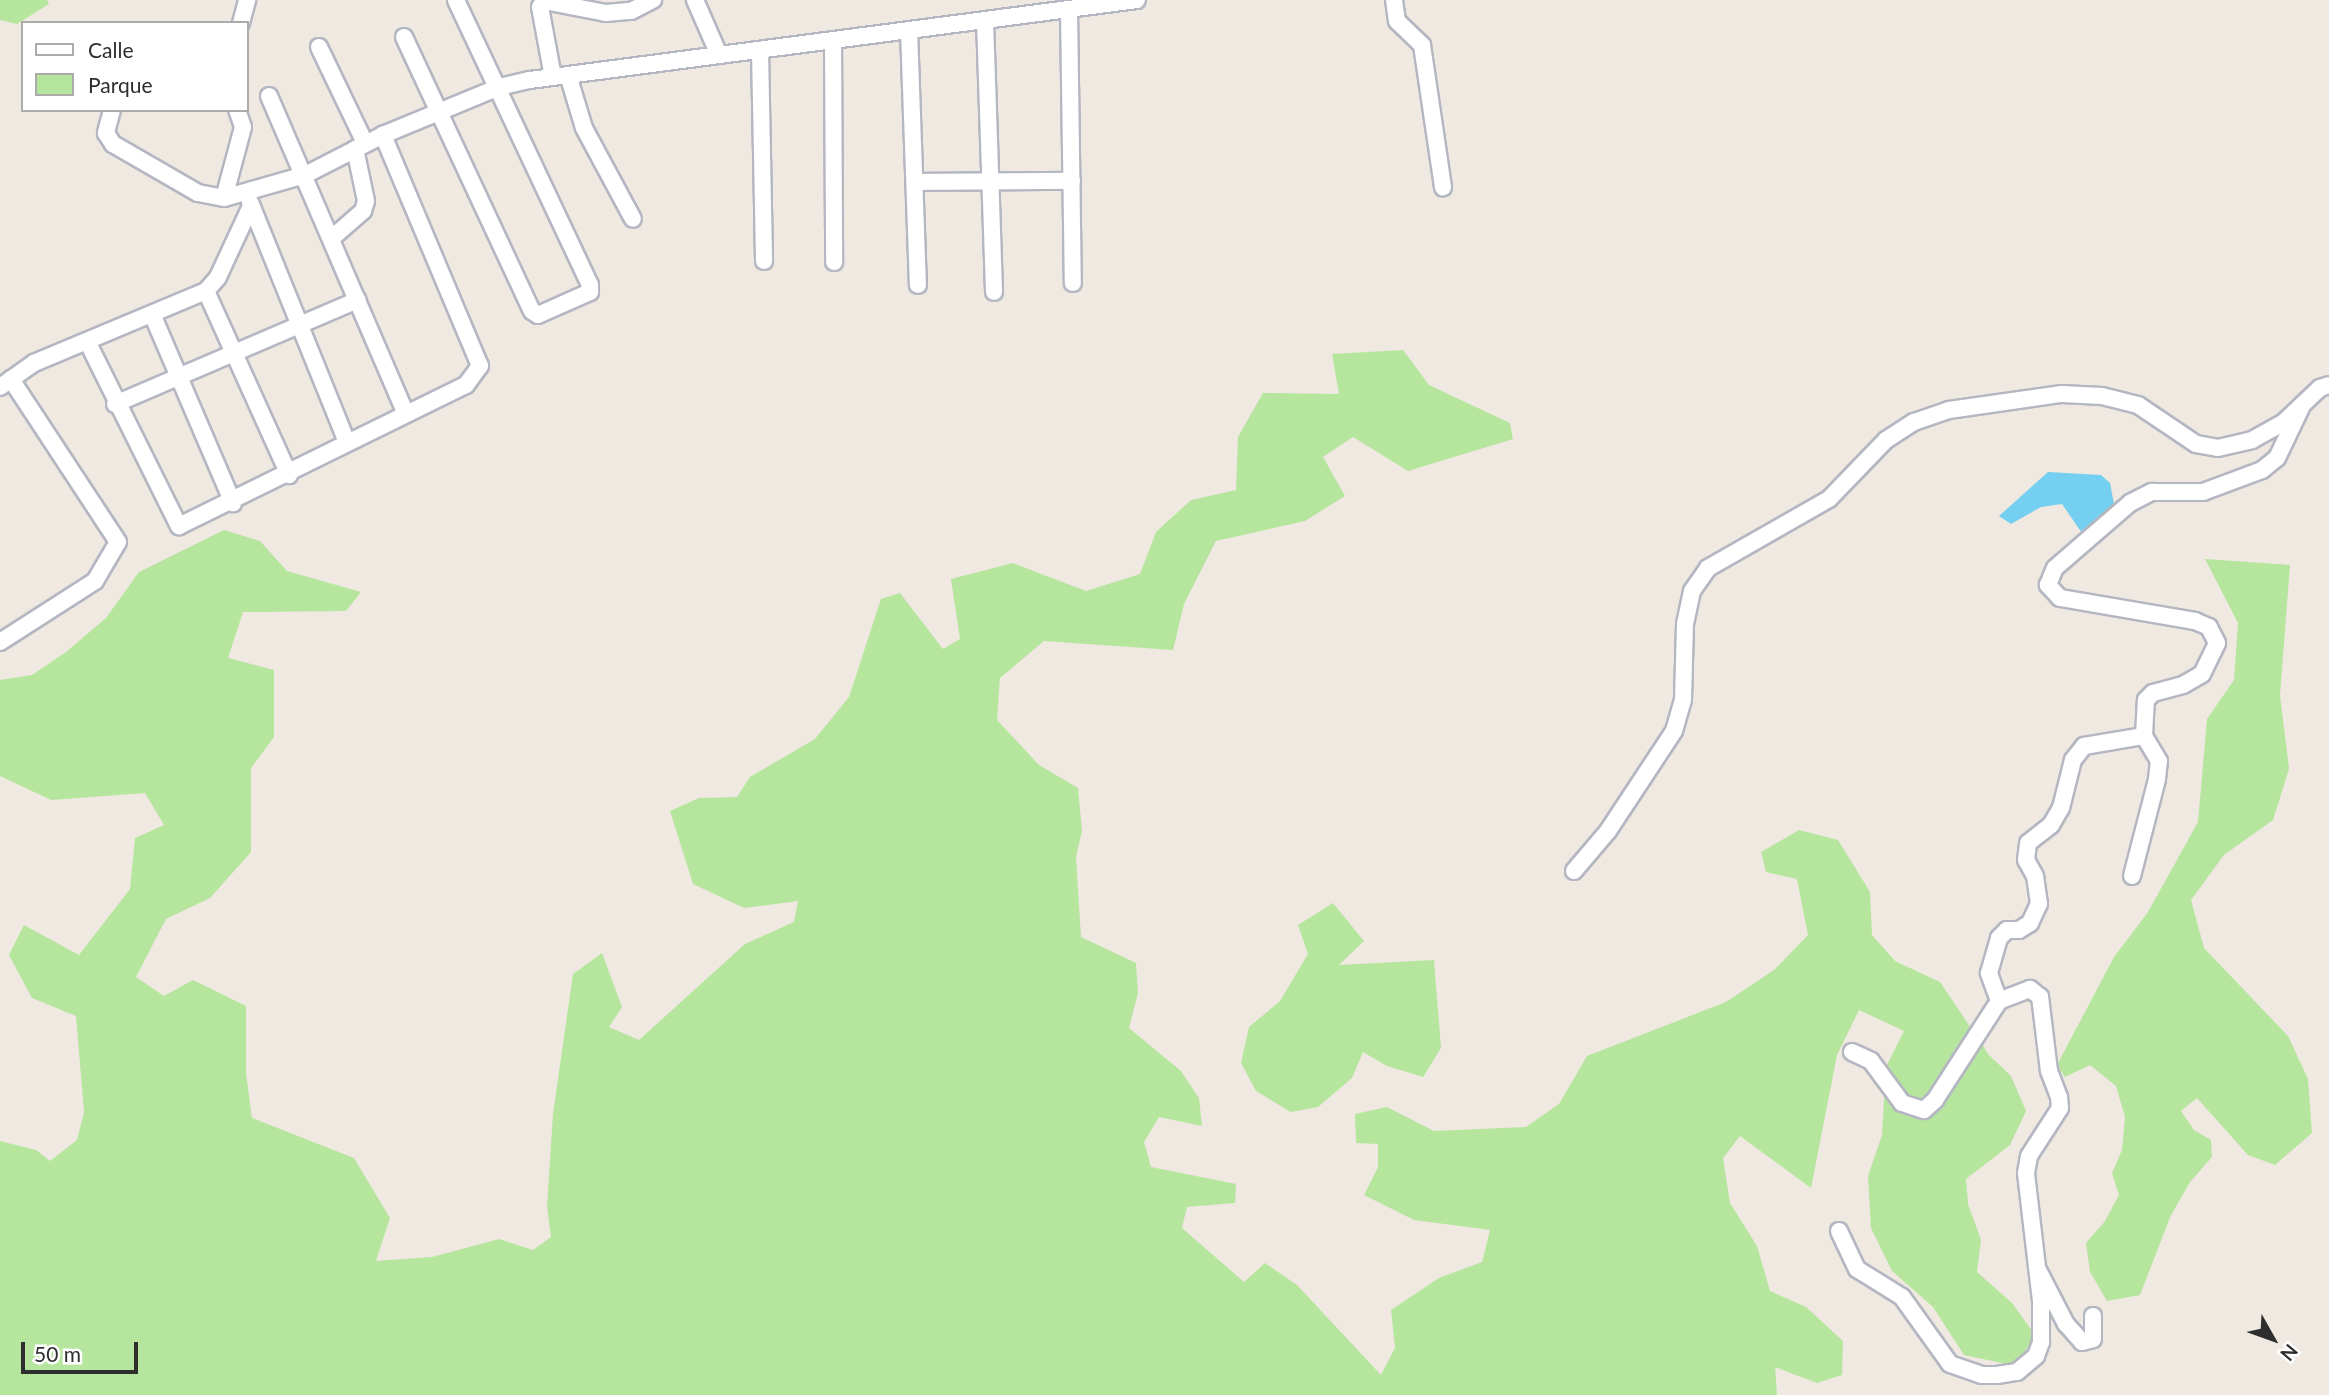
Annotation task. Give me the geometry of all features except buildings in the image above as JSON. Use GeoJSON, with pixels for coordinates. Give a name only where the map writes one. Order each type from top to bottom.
{"type":"FeatureCollection","features":[{"type":"Feature","properties":{"kind":"street"},"geometry":{"type":"LineString","coordinates":[[242,21],[247,0]]}},
{"type":"Feature","properties":{"kind":"street"},"geometry":{"type":"LineString","coordinates":[[404,37],[532,312],[538,315],[590,292],[590,285],[456,0]]}},
{"type":"Feature","properties":{"kind":"street"},"geometry":{"type":"LineString","coordinates":[[633,219],[584,128],[560,76],[540,7],[544,1],[607,13],[631,11],[653,0]]}},
{"type":"Feature","properties":{"kind":"street"},"geometry":{"type":"LineString","coordinates":[[695,0],[719,55]]}},
{"type":"Feature","properties":{"kind":"street"},"geometry":{"type":"LineString","coordinates":[[111,112],[106,133],[113,144],[198,194],[249,200],[305,176],[383,135],[499,87],[560,76],[985,20],[1030,7],[1069,9],[1137,0]]}},
{"type":"Feature","properties":{"kind":"street"},"geometry":{"type":"LineString","coordinates":[[1394,0],[1397,21],[1422,45],[1443,187]]}},
{"type":"Feature","properties":{"kind":"street"},"geometry":{"type":"LineString","coordinates":[[1069,9],[1073,283]]}},
{"type":"Feature","properties":{"kind":"street"},"geometry":{"type":"LineString","coordinates":[[985,20],[994,292]]}},
{"type":"Feature","properties":{"kind":"street"},"geometry":{"type":"LineString","coordinates":[[909,30],[918,285]]}},
{"type":"Feature","properties":{"kind":"street"},"geometry":{"type":"LineString","coordinates":[[833,40],[834,261]]}},
{"type":"Feature","properties":{"kind":"street"},"geometry":{"type":"LineString","coordinates":[[319,47],[360,146],[366,201],[363,211],[332,238]]}},
{"type":"Feature","properties":{"kind":"street"},"geometry":{"type":"LineString","coordinates":[[760,50],[764,261]]}},
{"type":"Feature","properties":{"kind":"street"},"geometry":{"type":"LineString","coordinates":[[269,96],[407,414]]}},
{"type":"Feature","properties":{"kind":"street"},"geometry":{"type":"LineString","coordinates":[[224,198],[243,127],[238,112]]}},
{"type":"Feature","properties":{"kind":"street"},"geometry":{"type":"LineString","coordinates":[[87,341],[173,523],[178,526],[233,503],[347,442],[466,386],[480,366],[383,135]]}},
{"type":"Feature","properties":{"kind":"street"},"geometry":{"type":"LineString","coordinates":[[915,182],[990,184],[1072,181]]}},
{"type":"Feature","properties":{"kind":"street"},"geometry":{"type":"LineString","coordinates":[[0,642],[95,581],[118,542],[6,383],[34,363],[206,291],[218,278],[249,200]]}},
{"type":"Feature","properties":{"kind":"street"},"geometry":{"type":"LineString","coordinates":[[249,200],[347,442]]}},
{"type":"Feature","properties":{"kind":"street"},"geometry":{"type":"LineString","coordinates":[[206,291],[289,475]]}},
{"type":"Feature","properties":{"kind":"street"},"geometry":{"type":"LineString","coordinates":[[115,404],[358,300]]}},
{"type":"Feature","properties":{"kind":"street"},"geometry":{"type":"LineString","coordinates":[[152,314],[233,503]]}},
{"type":"Feature","properties":{"kind":"street"},"geometry":{"type":"LineString","coordinates":[[1574,871],[1608,831],[1674,731],[1683,700],[1685,624],[1692,591],[1707,568],[1829,499],[1886,440],[1914,422],[1949,410],[2062,394],[2102,396],[2138,405],[2196,444],[2218,448],[2252,440],[2284,422],[2329,385]]}},
{"type":"Feature","properties":{"kind":"street"},"geometry":{"type":"LineString","coordinates":[[2132,876],[2157,779],[2159,761],[2144,736],[2147,700],[2153,693],[2183,685],[2202,674],[2217,643],[2208,627],[2195,621],[2060,598],[2048,585],[2055,568],[2130,503],[2152,492],[2203,492],[2262,470],[2277,458],[2304,403]]}},
{"type":"Feature","properties":{"kind":"street"},"geometry":{"type":"LineString","coordinates":[[1999,1001],[1989,973],[1993,956],[1999,938],[2007,930],[2019,930],[2031,923],[2039,904],[2035,876],[2026,860],[2028,843],[2051,825],[2061,808],[2073,760],[2084,746],[2144,736]]}},
{"type":"Feature","properties":{"kind":"street"},"geometry":{"type":"LineString","coordinates":[[1839,1231],[1857,1269],[1902,1297],[1950,1364],[1982,1375],[2017,1372],[2036,1356],[2041,1342],[2037,1268],[2026,1173],[2029,1156],[2060,1108],[2059,1097],[2049,1071],[2040,997],[2030,989],[1999,1001],[1953,1077],[1924,1110],[1902,1103],[1888,1090],[1871,1061],[1852,1052]]}},
{"type":"Feature","properties":{"kind":"street"},"geometry":{"type":"LineString","coordinates":[[2037,1268],[2066,1324],[2082,1342],[2093,1339],[2093,1316]]}},
{"type":"Feature","properties":{"kind":"green space"},"geometry":{"type":"Polygon","coordinates":[[[0,0],[47,0],[49,4],[17,24],[0,20],[0,0]]]}},
{"type":"Feature","properties":{"kind":"green space"},"geometry":{"type":"Polygon","coordinates":[[[1403,350],[1429,385],[1510,423],[1513,439],[1408,471],[1353,437],[1323,457],[1345,496],[1305,521],[1216,541],[1184,604],[1173,650],[1044,641],[1000,678],[997,720],[1039,765],[1078,788],[1082,831],[1076,857],[1081,937],[1136,963],[1138,993],[1129,1028],[1181,1071],[1199,1098],[1202,1126],[1159,1117],[1144,1142],[1151,1167],[1236,1184],[1235,1203],[1187,1207],[1182,1228],[1244,1282],[1265,1263],[1297,1285],[1381,1375],[1395,1348],[1391,1310],[1439,1278],[1482,1262],[1490,1230],[1414,1220],[1364,1195],[1378,1167],[1378,1144],[1356,1143],[1355,1114],[1387,1107],[1434,1131],[1526,1127],[1559,1104],[1587,1056],[1726,1002],[1774,970],[1808,935],[1797,879],[1766,872],[1761,852],[1799,830],[1838,840],[1870,892],[1872,935],[1895,961],[1940,982],[1989,1055],[2011,1076],[2026,1111],[2010,1145],[1966,1179],[1968,1204],[1981,1240],[1977,1272],[2012,1303],[2035,1335],[2016,1366],[1964,1355],[1933,1307],[1892,1271],[1871,1228],[1868,1176],[1882,1135],[1886,1067],[1904,1031],[1859,1010],[1837,1055],[1811,1188],[1740,1136],[1723,1158],[1730,1203],[1757,1246],[1770,1291],[1806,1307],[1843,1341],[1842,1375],[1817,1383],[1775,1367],[1777,1395],[0,1395],[0,1141],[36,1150],[50,1161],[77,1140],[84,1112],[76,1016],[32,998],[9,955],[24,925],[79,955],[130,889],[135,838],[164,825],[145,793],[51,800],[0,776],[0,680],[32,675],[66,652],[106,618],[139,572],[224,530],[260,541],[287,571],[361,592],[346,611],[243,612],[228,658],[274,670],[274,737],[251,768],[251,852],[210,898],[166,919],[136,977],[164,996],[193,980],[246,1006],[246,1074],[252,1118],[354,1158],[390,1218],[376,1261],[432,1257],[499,1239],[533,1250],[551,1237],[547,1206],[553,1114],[573,974],[602,953],[622,1007],[609,1027],[639,1040],[745,944],[794,922],[798,901],[744,908],[693,884],[670,811],[699,798],[737,797],[750,777],[815,739],[849,697],[881,599],[900,593],[943,649],[960,639],[951,579],[1013,563],[1086,591],[1140,574],[1156,532],[1191,500],[1236,490],[1238,437],[1263,393],[1339,394],[1332,354],[1403,350]]]}},
{"type":"Feature","properties":{"kind":"green space"},"geometry":{"type":"Polygon","coordinates":[[[2205,559],[2290,565],[2280,695],[2289,769],[2273,820],[2224,855],[2191,900],[2204,948],[2288,1036],[2308,1079],[2312,1133],[2275,1165],[2248,1155],[2197,1098],[2181,1111],[2194,1130],[2211,1140],[2212,1157],[2190,1182],[2171,1215],[2140,1295],[2107,1301],[2090,1272],[2086,1243],[2105,1221],[2119,1195],[2112,1173],[2122,1150],[2125,1117],[2116,1086],[2090,1065],[2065,1077],[2057,1065],[2114,957],[2148,912],[2198,822],[2207,719],[2234,680],[2238,623],[2205,559]]]}},
{"type":"Feature","properties":{"kind":"green space"},"geometry":{"type":"Polygon","coordinates":[[[1333,903],[1364,941],[1339,965],[1434,960],[1441,1048],[1423,1077],[1387,1066],[1363,1052],[1352,1078],[1318,1107],[1291,1112],[1256,1091],[1241,1063],[1249,1027],[1280,1001],[1308,954],[1298,925],[1333,903]]]}},
{"type":"Feature","properties":{"kind":"water"},"geometry":{"type":"Polygon","coordinates":[[[2048,472],[2101,475],[2110,483],[2114,504],[2084,536],[2062,504],[2041,507],[2011,524],[1999,516],[2048,472]]]}}]}
